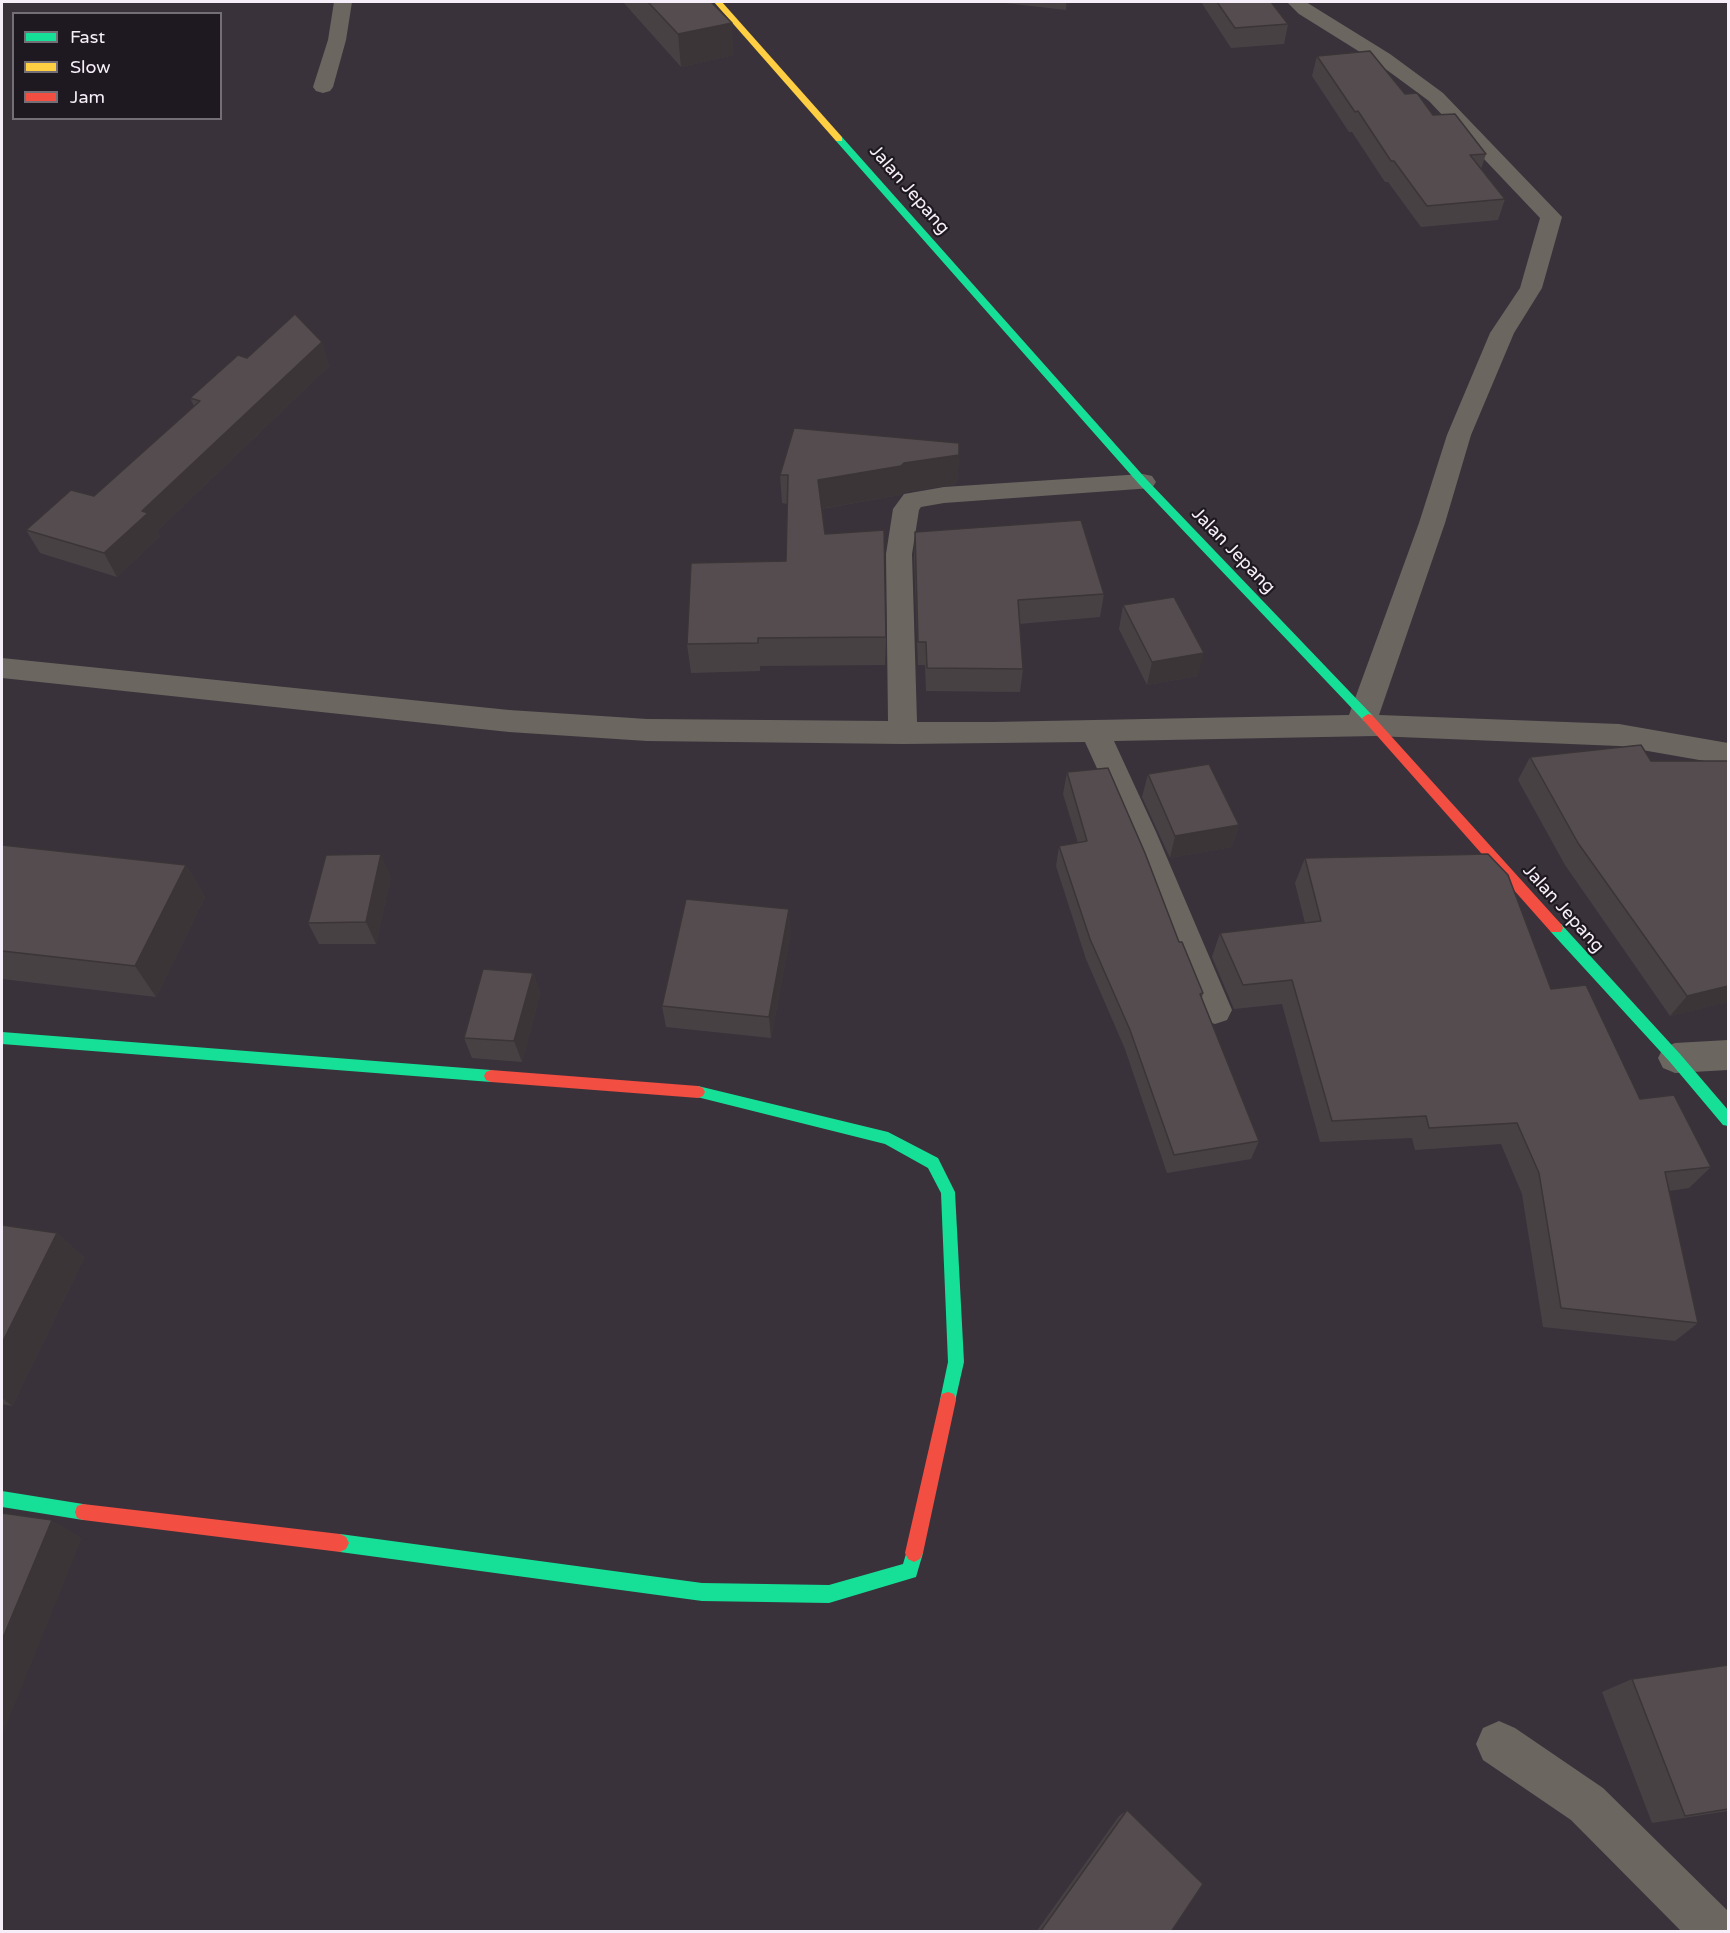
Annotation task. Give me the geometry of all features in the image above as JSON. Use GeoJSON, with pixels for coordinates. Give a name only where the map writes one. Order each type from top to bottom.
{"type":"FeatureCollection","features":[{"type":"Feature","properties":{"kind":"street"},"geometry":{"type":"LineString","coordinates":[[323,87],[337,40],[343,2]]}},
{"type":"Feature","properties":{"kind":"street","name":"Jalan Jepang"},"geometry":{"type":"LineString","coordinates":[[718,2],[1143,482],[1370,720],[1621,1001],[1676,1058],[1728,1120]]}},
{"type":"Feature","properties":{"kind":"street"},"geometry":{"type":"LineString","coordinates":[[1296,2],[1305,10],[1383,58],[1436,97],[1551,217],[1531,288],[1503,333],[1459,435],[1370,720]]}},
{"type":"Feature","properties":{"kind":"street"},"geometry":{"type":"LineString","coordinates":[[903,733],[899,554],[906,509],[913,500],[944,495],[1143,482]]}},
{"type":"Feature","properties":{"kind":"street"},"geometry":{"type":"LineString","coordinates":[[2,668],[509,721],[647,730],[903,733],[1095,732],[1370,720],[1619,735],[1728,754]]}},
{"type":"Feature","properties":{"kind":"street"},"geometry":{"type":"LineString","coordinates":[[1095,732],[1141,832],[1215,1010]]}},
{"type":"Feature","properties":{"kind":"street"},"geometry":{"type":"LineString","coordinates":[[2,1038],[707,1093],[888,1138],[933,1163],[948,1192],[956,1362],[910,1570],[829,1594],[702,1592],[262,1533],[80,1512],[2,1499]]}},
{"type":"Feature","properties":{"kind":"street"},"geometry":{"type":"LineString","coordinates":[[1676,1058],[1728,1055]]}},
{"type":"Feature","properties":{"kind":"street"},"geometry":{"type":"LineString","coordinates":[[1499,1744],[1587,1804],[1716,1932]]}},
{"type":"Feature","properties":{"kind":"building"},"geometry":{"type":"Polygon","coordinates":[[[648,2],[711,2],[732,23],[678,34],[648,2]]]}},
{"type":"Feature","properties":{"kind":"building"},"geometry":{"type":"Polygon","coordinates":[[[1217,2],[1271,2],[1288,24],[1235,28],[1217,2]]]}},
{"type":"Feature","properties":{"kind":"building"},"geometry":{"type":"Polygon","coordinates":[[[1370,51],[1405,94],[1417,93],[1433,115],[1455,114],[1486,154],[1470,155],[1505,199],[1427,206],[1394,161],[1391,161],[1358,111],[1355,112],[1317,56],[1370,51]]]}},
{"type":"Feature","properties":{"kind":"building"},"geometry":{"type":"Polygon","coordinates":[[[295,314],[322,342],[142,511],[148,513],[104,553],[26,530],[71,490],[94,496],[200,401],[190,398],[238,355],[247,358],[295,314]]]}},
{"type":"Feature","properties":{"kind":"building"},"geometry":{"type":"Polygon","coordinates":[[[794,428],[959,443],[959,455],[818,480],[825,534],[884,530],[886,637],[758,638],[758,643],[687,644],[691,563],[786,561],[788,475],[780,475],[794,428]]]}},
{"type":"Feature","properties":{"kind":"building"},"geometry":{"type":"Polygon","coordinates":[[[1081,520],[1104,594],[1018,600],[1023,669],[927,668],[926,642],[918,642],[915,532],[1081,520]]]}},
{"type":"Feature","properties":{"kind":"building"},"geometry":{"type":"Polygon","coordinates":[[[1174,597],[1204,653],[1152,662],[1123,605],[1174,597]]]}},
{"type":"Feature","properties":{"kind":"building"},"geometry":{"type":"Polygon","coordinates":[[[1641,745],[1651,761],[1728,761],[1728,986],[1687,996],[1578,843],[1530,757],[1641,745]]]}},
{"type":"Feature","properties":{"kind":"building"},"geometry":{"type":"Polygon","coordinates":[[[1209,764],[1239,825],[1175,836],[1148,774],[1209,764]]]}},
{"type":"Feature","properties":{"kind":"building"},"geometry":{"type":"Polygon","coordinates":[[[1108,768],[1145,853],[1179,942],[1182,942],[1203,993],[1200,994],[1259,1141],[1174,1155],[1130,1030],[1090,939],[1059,846],[1087,841],[1067,772],[1108,768]]]}},
{"type":"Feature","properties":{"kind":"building"},"geometry":{"type":"Polygon","coordinates":[[[2,845],[186,865],[135,966],[2,951],[2,845]]]}},
{"type":"Feature","properties":{"kind":"building"},"geometry":{"type":"Polygon","coordinates":[[[381,854],[366,922],[308,923],[326,855],[381,854]]]}},
{"type":"Feature","properties":{"kind":"building"},"geometry":{"type":"Polygon","coordinates":[[[1488,854],[1508,875],[1551,989],[1586,985],[1640,1099],[1674,1095],[1711,1167],[1665,1172],[1698,1323],[1561,1308],[1539,1173],[1517,1123],[1429,1128],[1426,1116],[1332,1121],[1292,980],[1243,985],[1220,933],[1321,921],[1305,858],[1488,854]]]}},
{"type":"Feature","properties":{"kind":"building"},"geometry":{"type":"Polygon","coordinates":[[[686,899],[789,909],[769,1017],[662,1006],[686,899]]]}},
{"type":"Feature","properties":{"kind":"building"},"geometry":{"type":"Polygon","coordinates":[[[483,969],[533,973],[514,1041],[464,1038],[483,969]]]}},
{"type":"Feature","properties":{"kind":"building"},"geometry":{"type":"Polygon","coordinates":[[[2,1225],[57,1233],[2,1343],[2,1225]]]}},
{"type":"Feature","properties":{"kind":"building"},"geometry":{"type":"Polygon","coordinates":[[[2,1513],[52,1520],[2,1640],[2,1513]]]}},
{"type":"Feature","properties":{"kind":"building"},"geometry":{"type":"Polygon","coordinates":[[[1728,1665],[1728,1809],[1685,1816],[1632,1679],[1728,1665]]]}},
{"type":"Feature","properties":{"kind":"building"},"geometry":{"type":"Polygon","coordinates":[[[1127,1810],[1203,1884],[1171,1932],[1040,1932],[1127,1810]]]}},
{"type":"Feature","properties":{"kind":"traffic: fast"},"geometry":{"type":"LineString","coordinates":[[839,139],[1143,482],[1368,718]]}},
{"type":"Feature","properties":{"kind":"traffic: fast"},"geometry":{"type":"LineString","coordinates":[[1556,928],[1675,1058],[1728,1120]]}},
{"type":"Feature","properties":{"kind":"traffic: fast"},"geometry":{"type":"LineString","coordinates":[[2,1038],[491,1076]]}},
{"type":"Feature","properties":{"kind":"traffic: fast"},"geometry":{"type":"LineString","coordinates":[[698,1092],[888,1138],[933,1163],[948,1192],[956,1362],[948,1400]]}},
{"type":"Feature","properties":{"kind":"traffic: fast"},"geometry":{"type":"LineString","coordinates":[[2,1499],[83,1512]]}},
{"type":"Feature","properties":{"kind":"traffic: fast"},"geometry":{"type":"LineString","coordinates":[[340,1543],[702,1592],[829,1594],[910,1571],[914,1553]]}},
{"type":"Feature","properties":{"kind":"traffic: slow"},"geometry":{"type":"LineString","coordinates":[[718,2],[839,139]]}},
{"type":"Feature","properties":{"kind":"traffic: jam"},"geometry":{"type":"LineString","coordinates":[[1368,718],[1556,928]]}},
{"type":"Feature","properties":{"kind":"traffic: jam"},"geometry":{"type":"LineString","coordinates":[[491,1076],[698,1092]]}},
{"type":"Feature","properties":{"kind":"traffic: jam"},"geometry":{"type":"LineString","coordinates":[[914,1553],[948,1400]]}},
{"type":"Feature","properties":{"kind":"traffic: jam"},"geometry":{"type":"LineString","coordinates":[[83,1512],[340,1543]]}}]}
